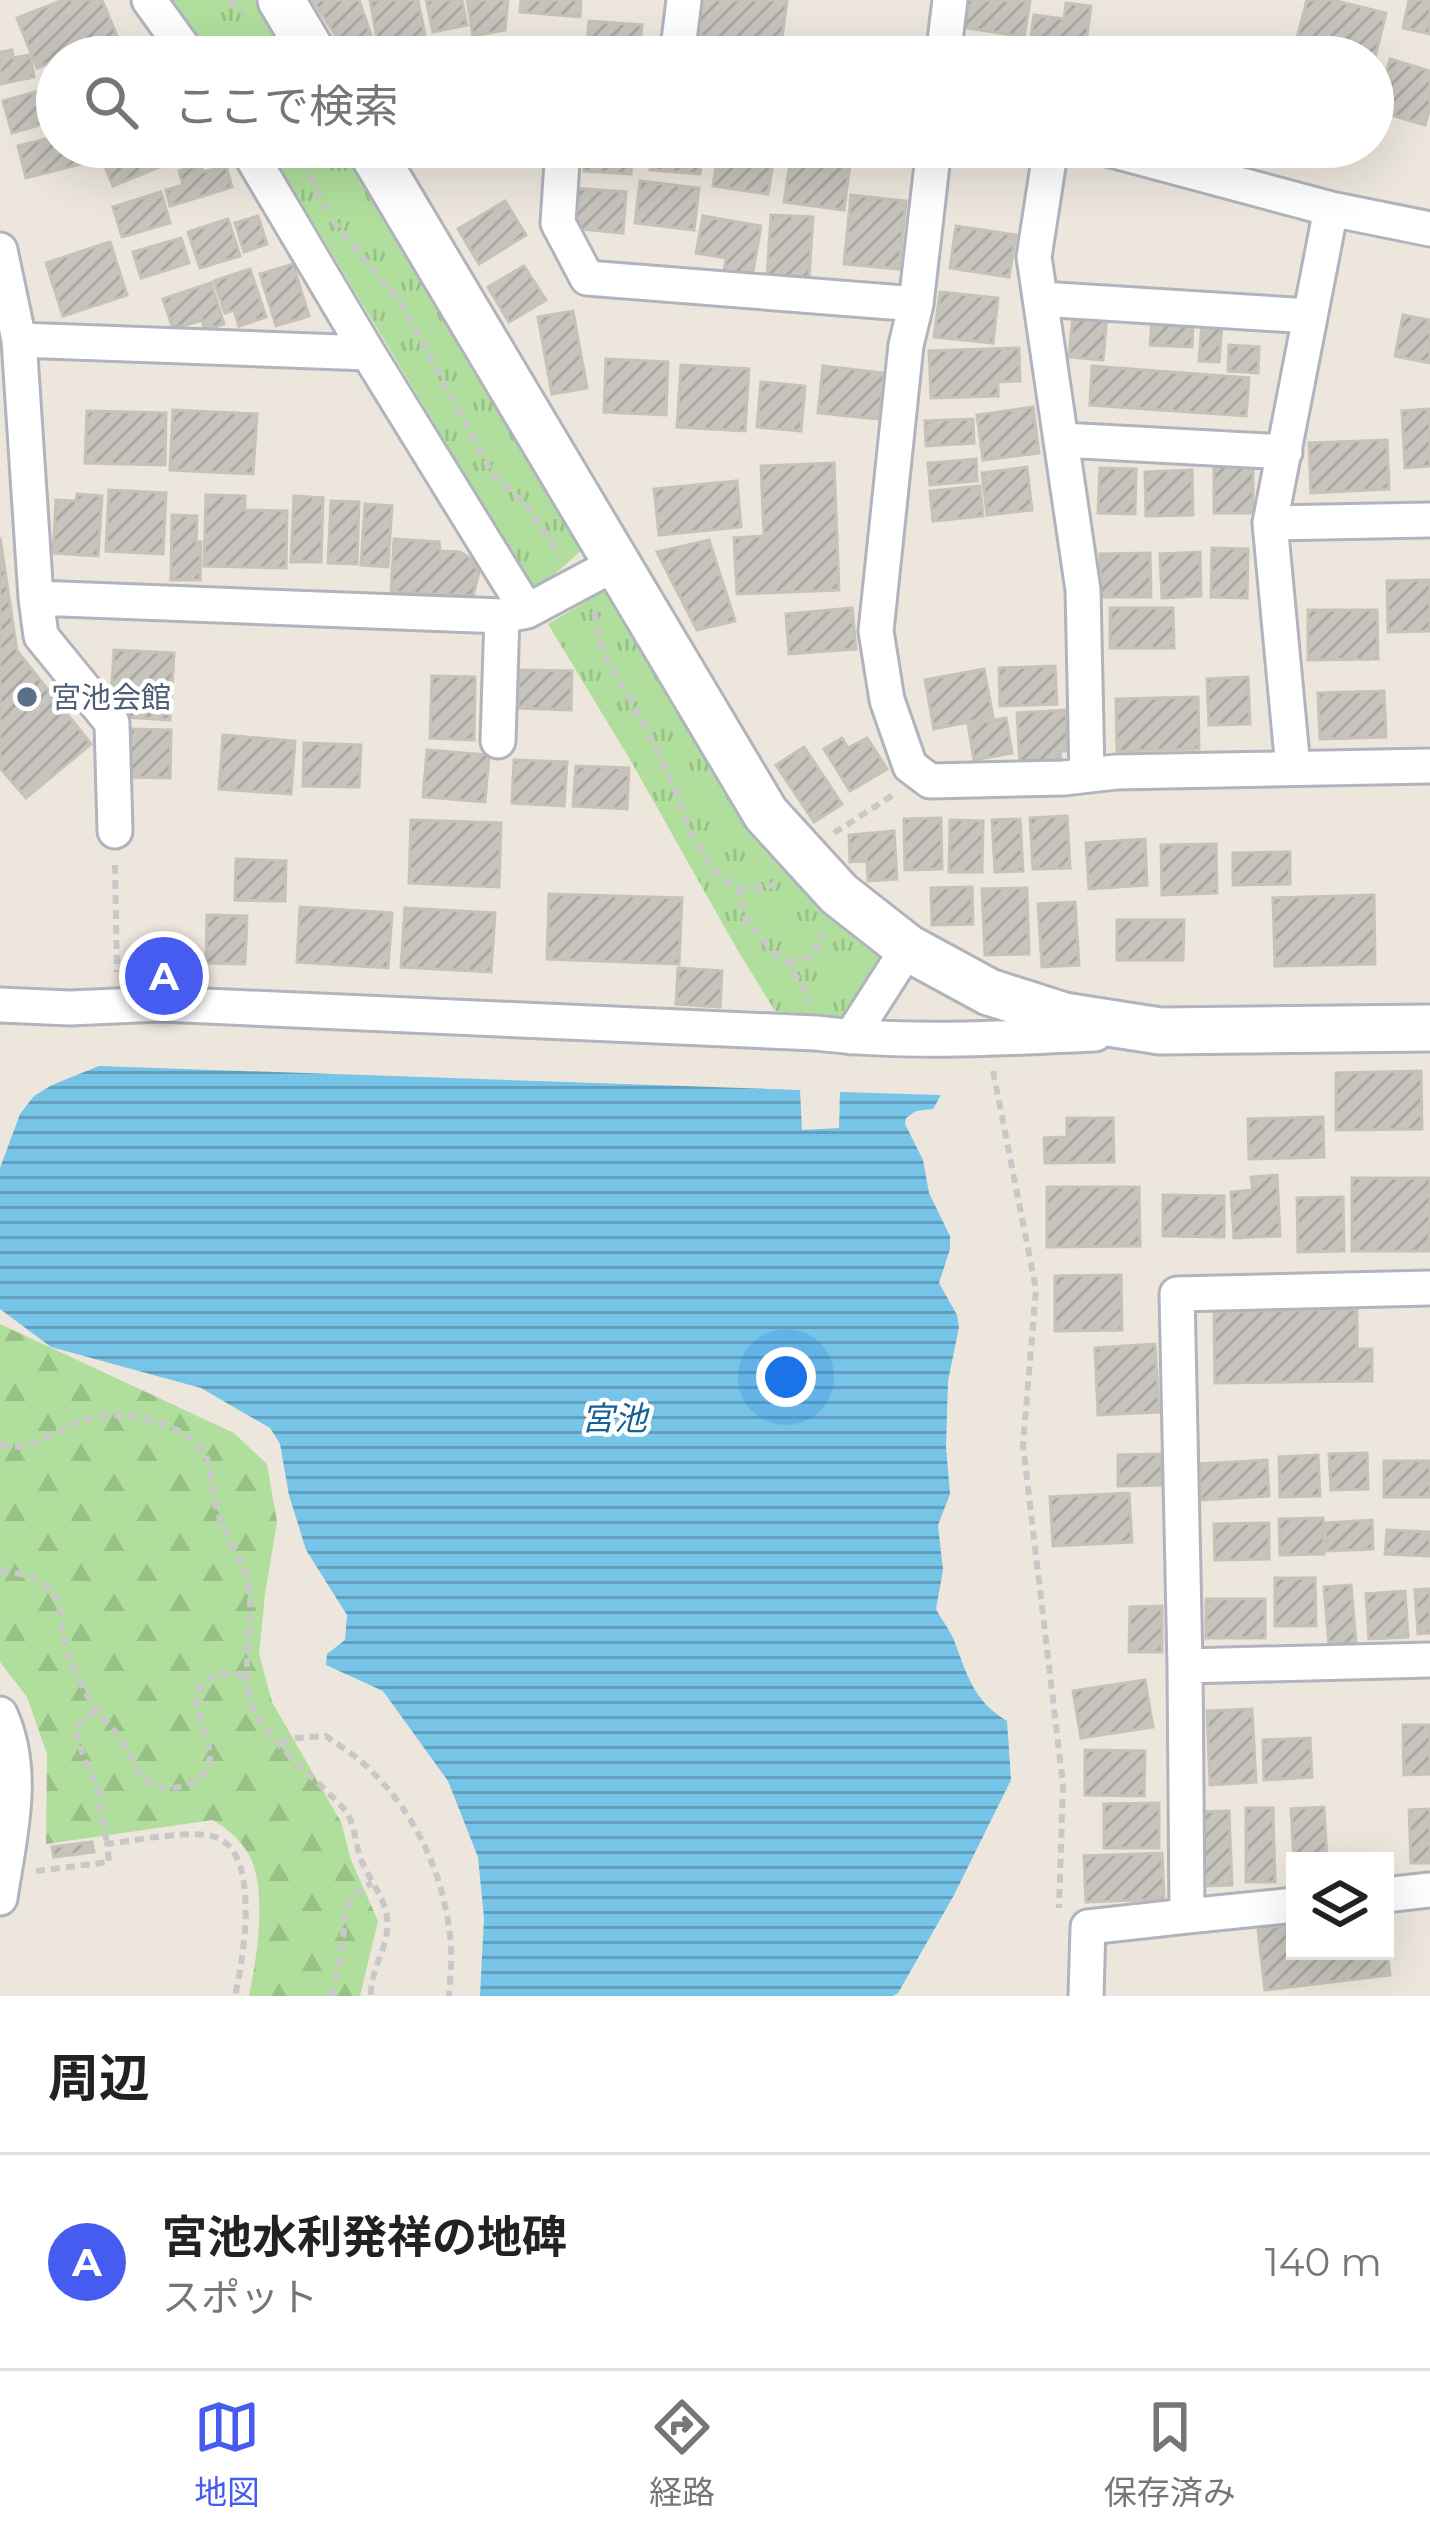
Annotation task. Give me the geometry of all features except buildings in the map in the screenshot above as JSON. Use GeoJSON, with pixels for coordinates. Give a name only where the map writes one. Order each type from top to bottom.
{"type":"FeatureCollection","features":[{"type":"Feature","properties":{"kind":"street"},"geometry":{"type":"LineString","coordinates":[[149,0],[175,36]]}},
{"type":"Feature","properties":{"kind":"street"},"geometry":{"type":"LineString","coordinates":[[281,0],[302,36]]}},
{"type":"Feature","properties":{"kind":"street"},"geometry":{"type":"LineString","coordinates":[[680,36],[684,0]]}},
{"type":"Feature","properties":{"kind":"street"},"geometry":{"type":"LineString","coordinates":[[946,36],[950,0]]}},
{"type":"Feature","properties":{"kind":"street"},"geometry":{"type":"LineString","coordinates":[[258,168],[515,614],[498,741]]}},
{"type":"Feature","properties":{"kind":"street"},"geometry":{"type":"LineString","coordinates":[[381,168],[766,814],[839,894],[908,948],[989,992],[1064,1016],[1160,1031]]}},
{"type":"Feature","properties":{"kind":"street"},"geometry":{"type":"LineString","coordinates":[[562,168],[558,223],[587,278],[916,304]]}},
{"type":"Feature","properties":{"kind":"street"},"geometry":{"type":"LineString","coordinates":[[932,168],[916,304],[906,346],[876,631],[887,700],[910,766],[930,781],[1430,766]]}},
{"type":"Feature","properties":{"kind":"street"},"geometry":{"type":"LineString","coordinates":[[1049,168],[1034,257],[1083,590],[1087,776]]}},
{"type":"Feature","properties":{"kind":"street"},"geometry":{"type":"LineString","coordinates":[[1178,168],[1331,209],[1430,229]]}},
{"type":"Feature","properties":{"kind":"street"},"geometry":{"type":"LineString","coordinates":[[1293,768],[1270,523],[1331,209]]}},
{"type":"Feature","properties":{"kind":"street"},"geometry":{"type":"LineString","coordinates":[[0,250],[19,340],[41,636],[112,723],[115,831]]}},
{"type":"Feature","properties":{"kind":"street"},"geometry":{"type":"LineString","coordinates":[[1041,299],[1310,316]]}},
{"type":"Feature","properties":{"kind":"street"},"geometry":{"type":"LineString","coordinates":[[19,340],[368,353]]}},
{"type":"Feature","properties":{"kind":"street"},"geometry":{"type":"LineString","coordinates":[[1062,440],[1285,452]]}},
{"type":"Feature","properties":{"kind":"street"},"geometry":{"type":"LineString","coordinates":[[1270,523],[1430,520]]}},
{"type":"Feature","properties":{"kind":"street"},"geometry":{"type":"LineString","coordinates":[[36,598],[515,614],[615,564]]}},
{"type":"Feature","properties":{"kind":"street"},"geometry":{"type":"LineString","coordinates":[[851,1037],[908,948]]}},
{"type":"Feature","properties":{"kind":"street"},"geometry":{"type":"LineString","coordinates":[[962,1040],[987,1019],[989,992]]}},
{"type":"Feature","properties":{"kind":"street"},"geometry":{"type":"LineString","coordinates":[[0,1005],[208,1006],[962,1040],[1160,1031],[1430,1028]]}},
{"type":"Feature","properties":{"kind":"street"},"geometry":{"type":"LineString","coordinates":[[1186,1916],[1177,1294],[1430,1288]]}},
{"type":"Feature","properties":{"kind":"street"},"geometry":{"type":"LineString","coordinates":[[1185,1666],[1430,1660]]}},
{"type":"Feature","properties":{"kind":"street"},"geometry":{"type":"LineString","coordinates":[[0,1714],[15,1766],[0,1898]]}},
{"type":"Feature","properties":{"kind":"street"},"geometry":{"type":"LineString","coordinates":[[1394,1894],[1430,1890]]}},
{"type":"Feature","properties":{"kind":"street"},"geometry":{"type":"LineString","coordinates":[[1086,1996],[1088,1927],[1286,1906]]}},
{"type":"Feature","properties":{"kind":"path"},"geometry":{"type":"LineString","coordinates":[[820,842],[905,788]]}},
{"type":"Feature","properties":{"kind":"path"},"geometry":{"type":"LineString","coordinates":[[115,831],[118,1006]]}},
{"type":"Feature","properties":{"kind":"path"},"geometry":{"type":"LineString","coordinates":[[739,890],[779,884]]}},
{"type":"Feature","properties":{"kind":"path"},"geometry":{"type":"LineString","coordinates":[[788,962],[808,958],[823,939],[816,917]]}},
{"type":"Feature","properties":{"kind":"path"},"geometry":{"type":"LineString","coordinates":[[991,1061],[1036,1289],[1023,1445],[1063,1785],[1059,1909]]}},
{"type":"Feature","properties":{"kind":"path"},"geometry":{"type":"LineString","coordinates":[[0,1444],[21,1447],[74,1423],[112,1415],[148,1419],[200,1445],[207,1458],[214,1503],[244,1568],[250,1594],[245,1675],[253,1707],[263,1728],[349,1816],[360,1857],[385,1906],[388,1934],[372,1977],[371,1996]]}},
{"type":"Feature","properties":{"kind":"path"},"geometry":{"type":"LineString","coordinates":[[0,1571],[48,1586],[56,1598],[65,1646],[95,1710],[121,1739],[143,1777],[156,1786],[187,1785],[211,1765],[196,1696],[202,1684],[218,1676],[245,1675]]}},
{"type":"Feature","properties":{"kind":"path"},"geometry":{"type":"LineString","coordinates":[[26,1873],[109,1862],[97,1788],[76,1727],[95,1710]]}},
{"type":"Feature","properties":{"kind":"path"},"geometry":{"type":"LineString","coordinates":[[281,1744],[294,1738],[326,1736],[364,1763],[398,1801],[431,1859],[445,1906],[452,1951],[448,1996]]}},
{"type":"Feature","properties":{"kind":"path"},"geometry":{"type":"LineString","coordinates":[[107,1844],[192,1835],[219,1838],[238,1855],[245,1897],[244,1953],[236,1996]]}},
{"type":"Feature","properties":{"kind":"path"},"geometry":{"type":"LineString","coordinates":[[332,1996],[346,1909],[357,1892],[372,1882]]}},
{"type":"Feature","properties":{"kind":"green space"},"geometry":{"type":"Polygon","coordinates":[[[172,0],[255,0],[276,36],[198,36],[172,0]]]}},
{"type":"Feature","properties":{"kind":"green space"},"geometry":{"type":"Polygon","coordinates":[[[281,168],[355,168],[582,550],[540,587],[531,584],[281,168]]]}},
{"type":"Feature","properties":{"kind":"green space"},"geometry":{"type":"Polygon","coordinates":[[[604,591],[753,831],[789,874],[880,954],[883,965],[856,1007],[844,1017],[775,1011],[548,624],[604,591]]]}},
{"type":"Feature","properties":{"kind":"green space"},"geometry":{"type":"Polygon","coordinates":[[[0,1324],[234,1433],[267,1464],[277,1522],[259,1654],[272,1702],[341,1822],[351,1860],[378,1921],[360,1996],[249,1996],[257,1943],[258,1884],[244,1848],[213,1820],[46,1844],[47,1754],[27,1697],[0,1662],[0,1324]]]}},
{"type":"Feature","properties":{"kind":"water","name":"宮池"},"geometry":{"type":"Polygon","coordinates":[[[99,1066],[800,1090],[802,1130],[839,1128],[840,1092],[941,1095],[933,1109],[916,1111],[905,1124],[950,1236],[939,1283],[959,1327],[948,1381],[950,1494],[938,1525],[943,1570],[936,1609],[973,1687],[1007,1721],[1011,1780],[898,1993],[480,1996],[484,1918],[478,1857],[448,1781],[383,1691],[326,1665],[327,1654],[345,1640],[347,1615],[306,1550],[280,1444],[270,1428],[201,1388],[51,1347],[0,1309],[0,1168],[20,1114],[34,1096],[52,1085],[99,1066]]]}},
{"type":"Feature","properties":{"kind":"place","name":"宮池会館"},"geometry":{"type":"Point","coordinates":[27,697]}},
{"type":"Feature","properties":{"kind":"place","name":"宮池水利発祥の地碑"},"geometry":{"type":"Point","coordinates":[164,976]}}]}
